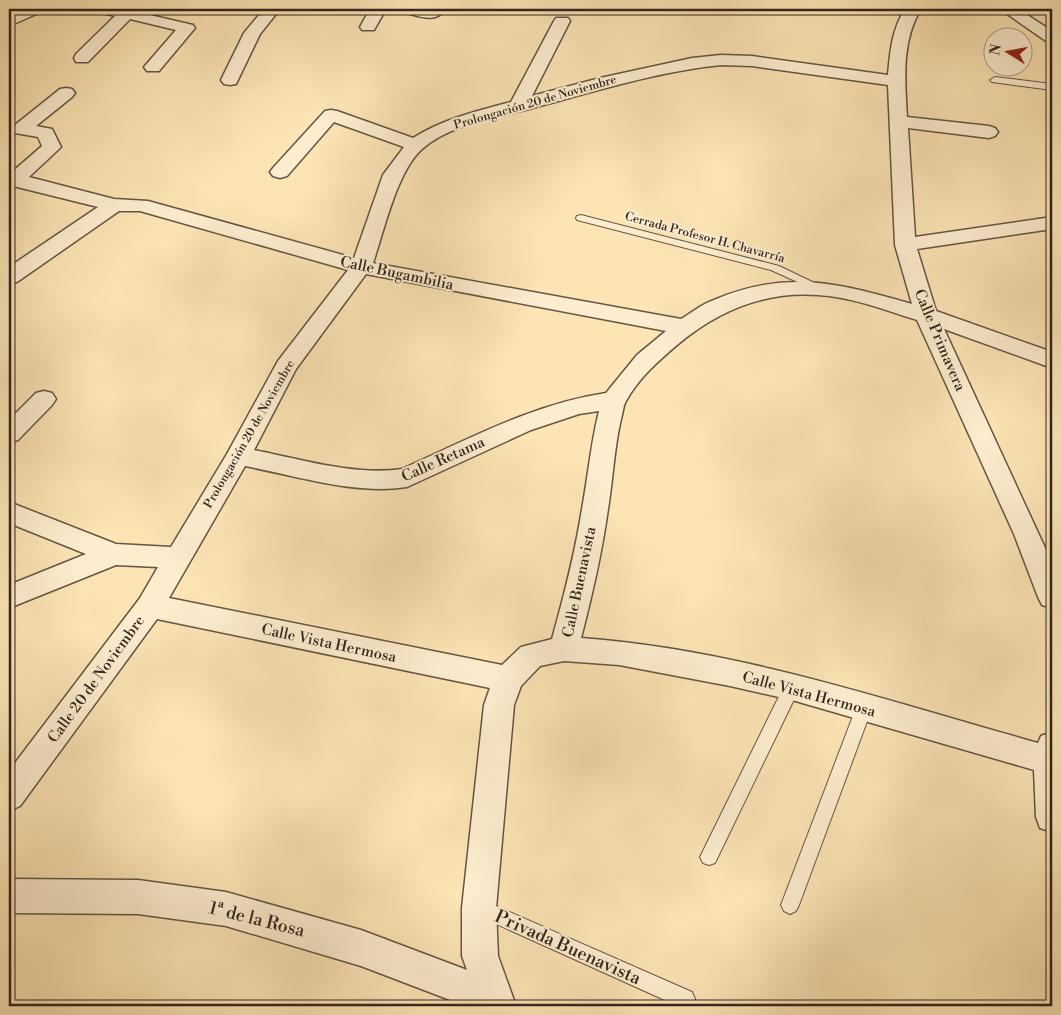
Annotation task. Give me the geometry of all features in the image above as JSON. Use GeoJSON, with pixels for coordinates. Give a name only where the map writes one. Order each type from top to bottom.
{"type":"FeatureCollection","features":[{"type":"Feature","properties":{"kind":"street"},"geometry":{"type":"LineString","coordinates":[[9,21],[35,9]]}},
{"type":"Feature","properties":{"kind":"street"},"geometry":{"type":"LineString","coordinates":[[105,9],[187,28],[153,67]]}},
{"type":"Feature","properties":{"kind":"street"},"geometry":{"type":"LineString","coordinates":[[152,19],[166,9]]}},
{"type":"Feature","properties":{"kind":"street"},"geometry":{"type":"LineString","coordinates":[[230,80],[252,33],[272,9]]}},
{"type":"Feature","properties":{"kind":"street"},"geometry":{"type":"LineString","coordinates":[[368,27],[378,9]]}},
{"type":"Feature","properties":{"kind":"street"},"geometry":{"type":"LineString","coordinates":[[409,9],[434,14],[438,9]]}},
{"type":"Feature","properties":{"kind":"street","name":"Calle Primavera"},"geometry":{"type":"LineString","coordinates":[[913,9],[908,17],[898,45],[896,81],[904,245],[926,315],[1027,534],[1052,597]]}},
{"type":"Feature","properties":{"kind":"street"},"geometry":{"type":"LineString","coordinates":[[1008,9],[1048,31]]}},
{"type":"Feature","properties":{"kind":"street"},"geometry":{"type":"LineString","coordinates":[[82,58],[126,14]]}},
{"type":"Feature","properties":{"kind":"street"},"geometry":{"type":"LineString","coordinates":[[518,106],[562,21]]}},
{"type":"Feature","properties":{"kind":"street","name":"Prolongación 20 de Noviembre"},"geometry":{"type":"LineString","coordinates":[[176,558],[238,456],[286,366],[362,268],[393,175],[414,145],[435,132],[462,121],[659,69],[721,60],[752,60],[896,81]]}},
{"type":"Feature","properties":{"kind":"street"},"geometry":{"type":"LineString","coordinates":[[15,133],[66,93]]}},
{"type":"Feature","properties":{"kind":"street"},"geometry":{"type":"LineString","coordinates":[[280,172],[331,115],[414,145]]}},
{"type":"Feature","properties":{"kind":"street"},"geometry":{"type":"LineString","coordinates":[[897,120],[989,132]]}},
{"type":"Feature","properties":{"kind":"street"},"geometry":{"type":"LineString","coordinates":[[12,179],[52,146],[45,133],[15,133]]}},
{"type":"Feature","properties":{"kind":"street","name":"Calle Bugambilia"},"geometry":{"type":"LineString","coordinates":[[12,179],[114,205],[141,205],[362,268],[684,327]]}},
{"type":"Feature","properties":{"kind":"street"},"geometry":{"type":"LineString","coordinates":[[9,277],[114,205]]}},
{"type":"Feature","properties":{"kind":"street"},"geometry":{"type":"LineString","coordinates":[[904,245],[1052,222]]}},
{"type":"Feature","properties":{"kind":"street"},"geometry":{"type":"LineString","coordinates":[[684,327],[720,305],[752,294],[786,288],[819,288],[861,296],[926,315],[1052,360]]}},
{"type":"Feature","properties":{"kind":"street","name":"Calle Buenavista"},"geometry":{"type":"LineString","coordinates":[[496,1003],[480,956],[480,908],[499,705],[508,679],[531,656],[564,649],[582,577],[595,510],[605,436],[614,400],[645,360],[684,327]]}},
{"type":"Feature","properties":{"kind":"street"},"geometry":{"type":"LineString","coordinates":[[9,434],[44,399]]}},
{"type":"Feature","properties":{"kind":"street","name":"Calle Retama"},"geometry":{"type":"LineString","coordinates":[[238,456],[357,479],[386,481],[407,478],[522,424],[576,406],[614,400]]}},
{"type":"Feature","properties":{"kind":"street"},"geometry":{"type":"LineString","coordinates":[[9,512],[114,554],[176,558]]}},
{"type":"Feature","properties":{"kind":"street"},"geometry":{"type":"LineString","coordinates":[[9,597],[114,554]]}},
{"type":"Feature","properties":{"kind":"street","name":"Calle 20 de Noviembre"},"geometry":{"type":"LineString","coordinates":[[9,796],[150,606],[176,558]]}},
{"type":"Feature","properties":{"kind":"street","name":"Calle Vista Hermosa"},"geometry":{"type":"LineString","coordinates":[[150,606],[508,679]]}},
{"type":"Feature","properties":{"kind":"street","name":"Calle Vista Hermosa"},"geometry":{"type":"LineString","coordinates":[[564,649],[619,653],[730,673],[792,687],[864,708],[1051,753]]}},
{"type":"Feature","properties":{"kind":"street"},"geometry":{"type":"LineString","coordinates":[[1051,753],[1052,817]]}},
{"type":"Feature","properties":{"kind":"street","name":"1ª de la Rosa"},"geometry":{"type":"LineString","coordinates":[[9,896],[138,897],[226,909],[361,948],[496,1003]]}},
{"type":"Feature","properties":{"kind":"lane"},"geometry":{"type":"LineString","coordinates":[[995,80],[1052,87]]}},
{"type":"Feature","properties":{"kind":"lane","name":"Cerrada Profesor H. Chavarría"},"geometry":{"type":"LineString","coordinates":[[581,218],[775,268],[819,288]]}},
{"type":"Feature","properties":{"kind":"lane"},"geometry":{"type":"LineString","coordinates":[[709,857],[792,687]]}},
{"type":"Feature","properties":{"kind":"lane"},"geometry":{"type":"LineString","coordinates":[[790,905],[864,708]]}},
{"type":"Feature","properties":{"kind":"lane","name":"Privada Buenavista"},"geometry":{"type":"LineString","coordinates":[[480,908],[685,999]]}}]}
